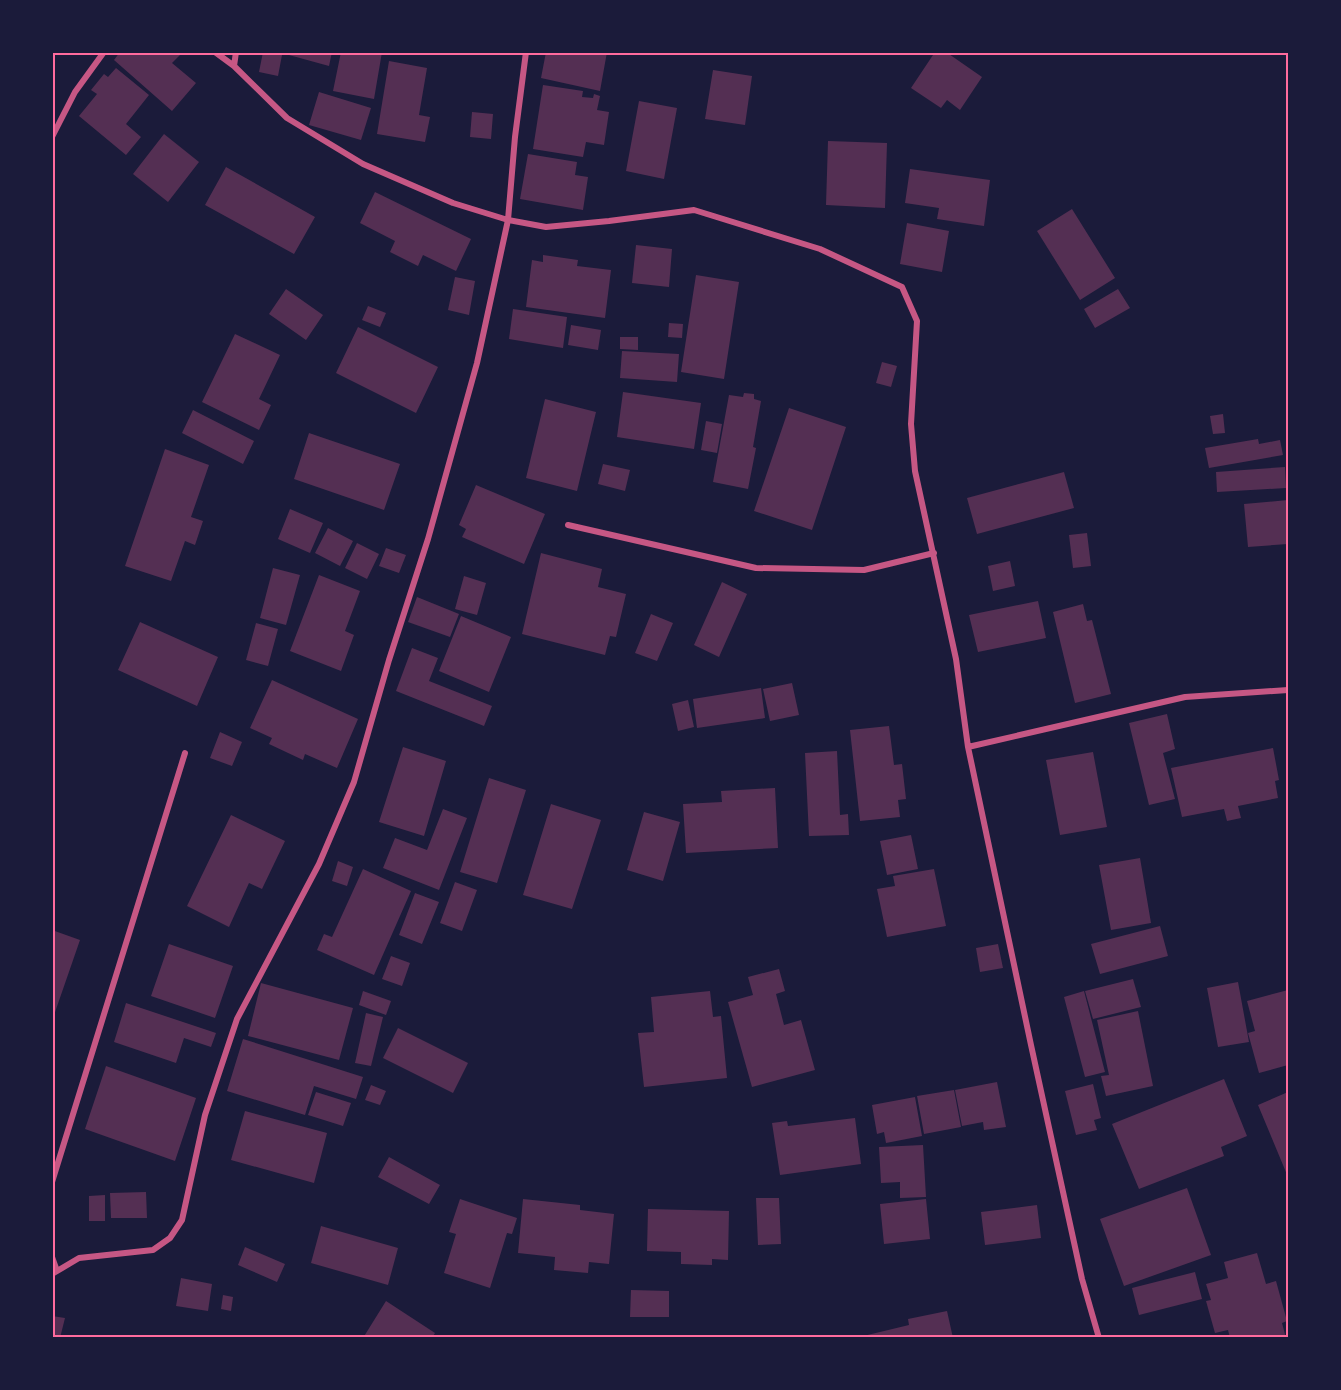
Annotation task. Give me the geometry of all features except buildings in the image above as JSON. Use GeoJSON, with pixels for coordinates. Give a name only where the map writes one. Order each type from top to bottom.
{"type":"FeatureCollection","features":[{"type":"Feature","properties":{"kind":"street"},"geometry":{"type":"LineString","coordinates":[[52,137],[75,92],[104,52]]}},
{"type":"Feature","properties":{"kind":"street"},"geometry":{"type":"LineString","coordinates":[[215,52],[234,66],[287,118],[363,164],[453,203],[508,220],[546,227],[694,210],[820,249],[902,287],[917,321],[911,424],[915,471],[956,658],[968,747],[1082,1279],[1099,1338]]}},
{"type":"Feature","properties":{"kind":"street"},"geometry":{"type":"LineString","coordinates":[[234,66],[236,52]]}},
{"type":"Feature","properties":{"kind":"street"},"geometry":{"type":"LineString","coordinates":[[52,1257],[55,1273],[79,1257],[153,1250],[170,1238],[182,1220],[205,1115],[237,1019],[319,864],[354,782],[389,660],[428,539],[477,363],[508,220],[515,136],[526,52]]}},
{"type":"Feature","properties":{"kind":"street"},"geometry":{"type":"LineString","coordinates":[[568,525],[756,568],[864,570],[934,553]]}},
{"type":"Feature","properties":{"kind":"street"},"geometry":{"type":"LineString","coordinates":[[968,747],[1185,697],[1288,690]]}},
{"type":"Feature","properties":{"kind":"street"},"geometry":{"type":"LineString","coordinates":[[52,1182],[185,753]]}}]}
